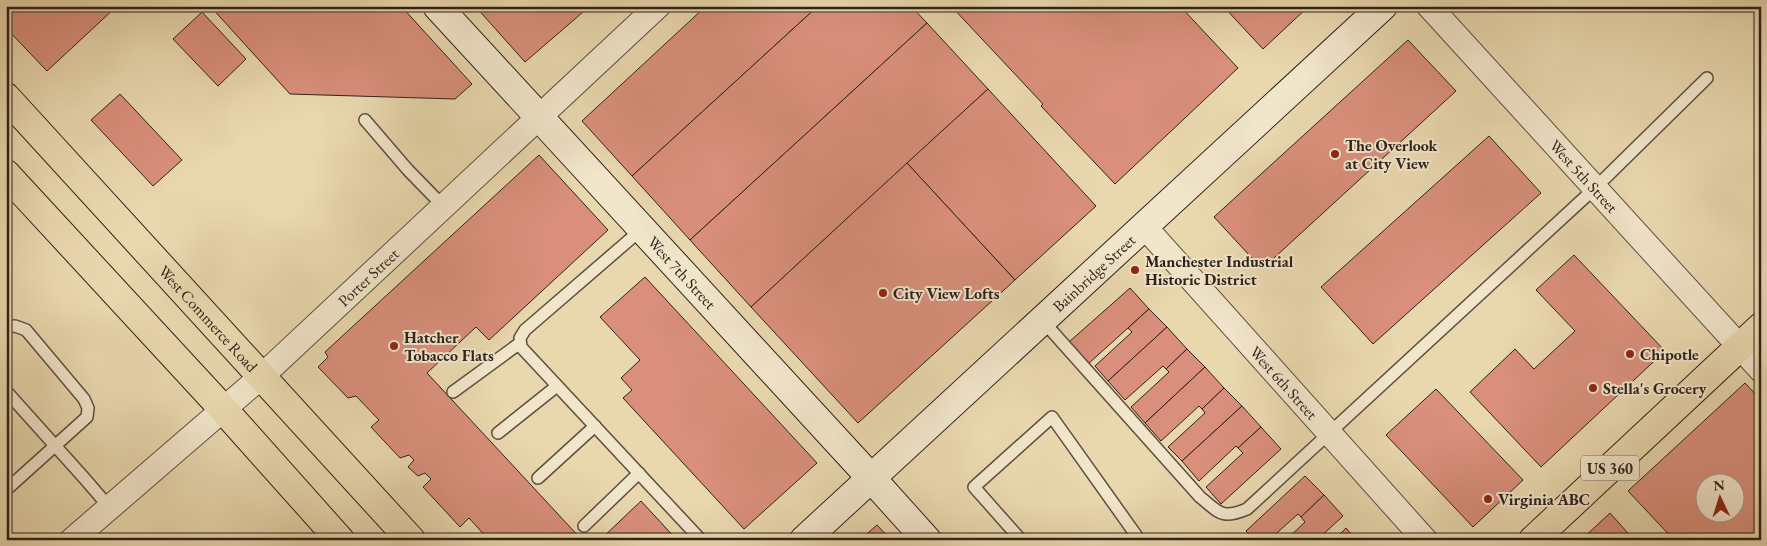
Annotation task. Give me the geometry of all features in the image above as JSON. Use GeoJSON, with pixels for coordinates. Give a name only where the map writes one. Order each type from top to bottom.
{"type":"FeatureCollection","features":[{"type":"Feature","properties":{"kind":"main road","name":"West Commerce Road"},"geometry":{"type":"LineString","coordinates":[[6,97],[411,540]]}},
{"type":"Feature","properties":{"kind":"main road"},"geometry":{"type":"LineString","coordinates":[[6,174],[224,410],[340,540]]}},
{"type":"Feature","properties":{"kind":"main road","name":"US 360"},"geometry":{"type":"LineString","coordinates":[[1532,540],[1761,327]]}},
{"type":"Feature","properties":{"kind":"street","name":"West 7th Street"},"geometry":{"type":"LineString","coordinates":[[437,6],[927,540]]}},
{"type":"Feature","properties":{"kind":"street","name":"Porter Street"},"geometry":{"type":"LineString","coordinates":[[72,540],[262,376],[658,6]]}},
{"type":"Feature","properties":{"kind":"street","name":"Bainbridge Street"},"geometry":{"type":"LineString","coordinates":[[804,540],[1384,6]]}},
{"type":"Feature","properties":{"kind":"street","name":"West 5th Street"},"geometry":{"type":"LineString","coordinates":[[1429,6],[1761,370]]}},
{"type":"Feature","properties":{"kind":"street","name":"West 6th Street"},"geometry":{"type":"LineString","coordinates":[[1144,226],[1425,540]]}},
{"type":"Feature","properties":{"kind":"lane"},"geometry":{"type":"LineString","coordinates":[[1042,320],[1200,497],[1222,514],[1234,515],[1247,509],[1329,434],[1595,188],[1707,78]]}},
{"type":"Feature","properties":{"kind":"lane"},"geometry":{"type":"LineString","coordinates":[[365,120],[408,170],[444,207]]}},
{"type":"Feature","properties":{"kind":"lane"},"geometry":{"type":"LineString","coordinates":[[642,229],[526,330],[520,338],[521,348],[701,540]]}},
{"type":"Feature","properties":{"kind":"lane"},"geometry":{"type":"LineString","coordinates":[[6,327],[15,326],[26,330],[84,399],[88,408],[87,417],[6,490]]}},
{"type":"Feature","properties":{"kind":"lane"},"geometry":{"type":"LineString","coordinates":[[453,392],[520,342]]}},
{"type":"Feature","properties":{"kind":"lane"},"geometry":{"type":"LineString","coordinates":[[498,434],[557,386]]}},
{"type":"Feature","properties":{"kind":"lane"},"geometry":{"type":"LineString","coordinates":[[6,391],[110,508]]}},
{"type":"Feature","properties":{"kind":"lane"},"geometry":{"type":"LineString","coordinates":[[1021,540],[974,487],[1052,417],[1136,535],[1131,540]]}},
{"type":"Feature","properties":{"kind":"lane"},"geometry":{"type":"LineString","coordinates":[[538,478],[595,426]]}},
{"type":"Feature","properties":{"kind":"lane"},"geometry":{"type":"LineString","coordinates":[[584,526],[639,473]]}},
{"type":"Feature","properties":{"kind":"building"},"geometry":{"type":"Polygon","coordinates":[[[6,6],[116,7],[47,71],[6,28],[6,6]]]}},
{"type":"Feature","properties":{"kind":"building"},"geometry":{"type":"Polygon","coordinates":[[[210,6],[401,6],[472,84],[455,99],[290,94],[210,6]]]}},
{"type":"Feature","properties":{"kind":"building"},"geometry":{"type":"Polygon","coordinates":[[[475,6],[590,6],[525,62],[475,6]]]}},
{"type":"Feature","properties":{"kind":"building"},"geometry":{"type":"Polygon","coordinates":[[[706,6],[818,6],[632,176],[582,121],[706,6]]]}},
{"type":"Feature","properties":{"kind":"building"},"geometry":{"type":"Polygon","coordinates":[[[818,6],[911,6],[927,23],[690,240],[632,176],[818,6]]]}},
{"type":"Feature","properties":{"kind":"building"},"geometry":{"type":"Polygon","coordinates":[[[951,6],[1180,6],[1238,68],[1115,184],[1041,106],[1043,104],[951,6]]]}},
{"type":"Feature","properties":{"kind":"building"},"geometry":{"type":"Polygon","coordinates":[[[1223,6],[1309,6],[1263,49],[1223,6]]]}},
{"type":"Feature","properties":{"kind":"building"},"geometry":{"type":"Polygon","coordinates":[[[202,12],[246,59],[218,86],[173,39],[202,12]]]}},
{"type":"Feature","properties":{"kind":"building"},"geometry":{"type":"Polygon","coordinates":[[[927,23],[988,89],[751,307],[690,240],[927,23]]]}},
{"type":"Feature","properties":{"kind":"building","name":"The Overlook at City View"},"geometry":{"type":"Polygon","coordinates":[[[1408,40],[1456,91],[1262,269],[1214,217],[1408,40]]]}},
{"type":"Feature","properties":{"kind":"building","name":"City View Lofts"},"geometry":{"type":"Polygon","coordinates":[[[988,89],[1096,206],[1015,280],[907,163],[988,89]]]}},
{"type":"Feature","properties":{"kind":"building"},"geometry":{"type":"Polygon","coordinates":[[[120,94],[182,160],[153,186],[91,120],[120,94]]]}},
{"type":"Feature","properties":{"kind":"building","name":"The Overlook at City View"},"geometry":{"type":"Polygon","coordinates":[[[1489,136],[1541,193],[1373,344],[1321,287],[1489,136]]]}},
{"type":"Feature","properties":{"kind":"building","name":"Hatcher Tobacco Flats"},"geometry":{"type":"Polygon","coordinates":[[[539,155],[608,230],[489,340],[476,327],[427,373],[582,540],[489,540],[469,518],[460,527],[423,487],[431,479],[425,473],[418,476],[408,467],[414,460],[409,455],[400,458],[371,427],[379,420],[356,396],[348,398],[318,367],[328,357],[325,352],[539,155]]]}},
{"type":"Feature","properties":{"kind":"building","name":"City View Lofts"},"geometry":{"type":"Polygon","coordinates":[[[907,163],[1015,280],[858,423],[751,307],[907,163]]]}},
{"type":"Feature","properties":{"kind":"building"},"geometry":{"type":"Polygon","coordinates":[[[1574,255],[1665,351],[1541,467],[1470,392],[1515,349],[1534,369],[1575,331],[1536,290],[1574,255]]]}},
{"type":"Feature","properties":{"kind":"building"},"geometry":{"type":"Polygon","coordinates":[[[645,277],[817,463],[744,529],[623,398],[632,390],[621,378],[640,360],[600,317],[645,277]]]}},
{"type":"Feature","properties":{"kind":"building"},"geometry":{"type":"Polygon","coordinates":[[[1130,288],[1149,309],[1088,364],[1069,342],[1130,288]]]}},
{"type":"Feature","properties":{"kind":"building"},"geometry":{"type":"Polygon","coordinates":[[[1149,309],[1167,327],[1108,381],[1095,366],[1132,332],[1128,328],[1149,309]]]}},
{"type":"Feature","properties":{"kind":"building"},"geometry":{"type":"Polygon","coordinates":[[[1167,327],[1187,349],[1166,369],[1163,366],[1125,400],[1108,381],[1167,327]]]}},
{"type":"Feature","properties":{"kind":"building"},"geometry":{"type":"Polygon","coordinates":[[[1187,349],[1205,367],[1145,423],[1131,407],[1169,372],[1166,369],[1187,349]]]}},
{"type":"Feature","properties":{"kind":"building"},"geometry":{"type":"Polygon","coordinates":[[[1205,367],[1224,388],[1202,409],[1199,406],[1161,441],[1145,423],[1205,367]]]}},
{"type":"Feature","properties":{"kind":"building"},"geometry":{"type":"Polygon","coordinates":[[[1745,383],[1761,400],[1761,540],[1674,540],[1628,491],[1745,383]]]}},
{"type":"Feature","properties":{"kind":"building"},"geometry":{"type":"Polygon","coordinates":[[[1224,388],[1242,406],[1182,461],[1168,447],[1205,413],[1202,409],[1224,388]]]}},
{"type":"Feature","properties":{"kind":"building"},"geometry":{"type":"Polygon","coordinates":[[[1436,389],[1523,480],[1473,527],[1386,435],[1436,389]]]}},
{"type":"Feature","properties":{"kind":"building"},"geometry":{"type":"Polygon","coordinates":[[[1242,406],[1261,427],[1238,448],[1236,446],[1199,481],[1182,461],[1242,406]]]}},
{"type":"Feature","properties":{"kind":"building"},"geometry":{"type":"Polygon","coordinates":[[[1261,427],[1281,449],[1221,504],[1206,487],[1243,453],[1238,448],[1261,427]]]}},
{"type":"Feature","properties":{"kind":"building"},"geometry":{"type":"Polygon","coordinates":[[[1305,476],[1324,495],[1301,517],[1298,514],[1269,540],[1255,540],[1246,531],[1305,476]]]}},
{"type":"Feature","properties":{"kind":"building"},"geometry":{"type":"Polygon","coordinates":[[[1324,495],[1343,516],[1317,540],[1286,540],[1305,522],[1301,517],[1324,495]]]}},
{"type":"Feature","properties":{"kind":"building"},"geometry":{"type":"Polygon","coordinates":[[[641,501],[677,540],[600,540],[641,501]]]}},
{"type":"Feature","properties":{"kind":"building"},"geometry":{"type":"Polygon","coordinates":[[[1610,513],[1634,540],[1581,540],[1610,513]]]}},
{"type":"Feature","properties":{"kind":"building"},"geometry":{"type":"Polygon","coordinates":[[[877,525],[891,540],[860,540],[877,525]]]}},
{"type":"Feature","properties":{"kind":"building"},"geometry":{"type":"Polygon","coordinates":[[[1346,528],[1356,540],[1334,540],[1346,528]]]}},
{"type":"Feature","properties":{"kind":"place","name":"The Overlook at City View"},"geometry":{"type":"Point","coordinates":[1335,154]}},
{"type":"Feature","properties":{"kind":"place","name":"Manchester Industrial Historic District"},"geometry":{"type":"Point","coordinates":[1135,270]}},
{"type":"Feature","properties":{"kind":"place","name":"City View Lofts"},"geometry":{"type":"Point","coordinates":[883,293]}},
{"type":"Feature","properties":{"kind":"place","name":"Hatcher Tobacco Flats"},"geometry":{"type":"Point","coordinates":[394,346]}},
{"type":"Feature","properties":{"kind":"place","name":"Chipotle"},"geometry":{"type":"Point","coordinates":[1630,354]}},
{"type":"Feature","properties":{"kind":"place","name":"Stella's Grocery"},"geometry":{"type":"Point","coordinates":[1593,388]}},
{"type":"Feature","properties":{"kind":"place","name":"Virginia ABC"},"geometry":{"type":"Point","coordinates":[1488,499]}}]}
